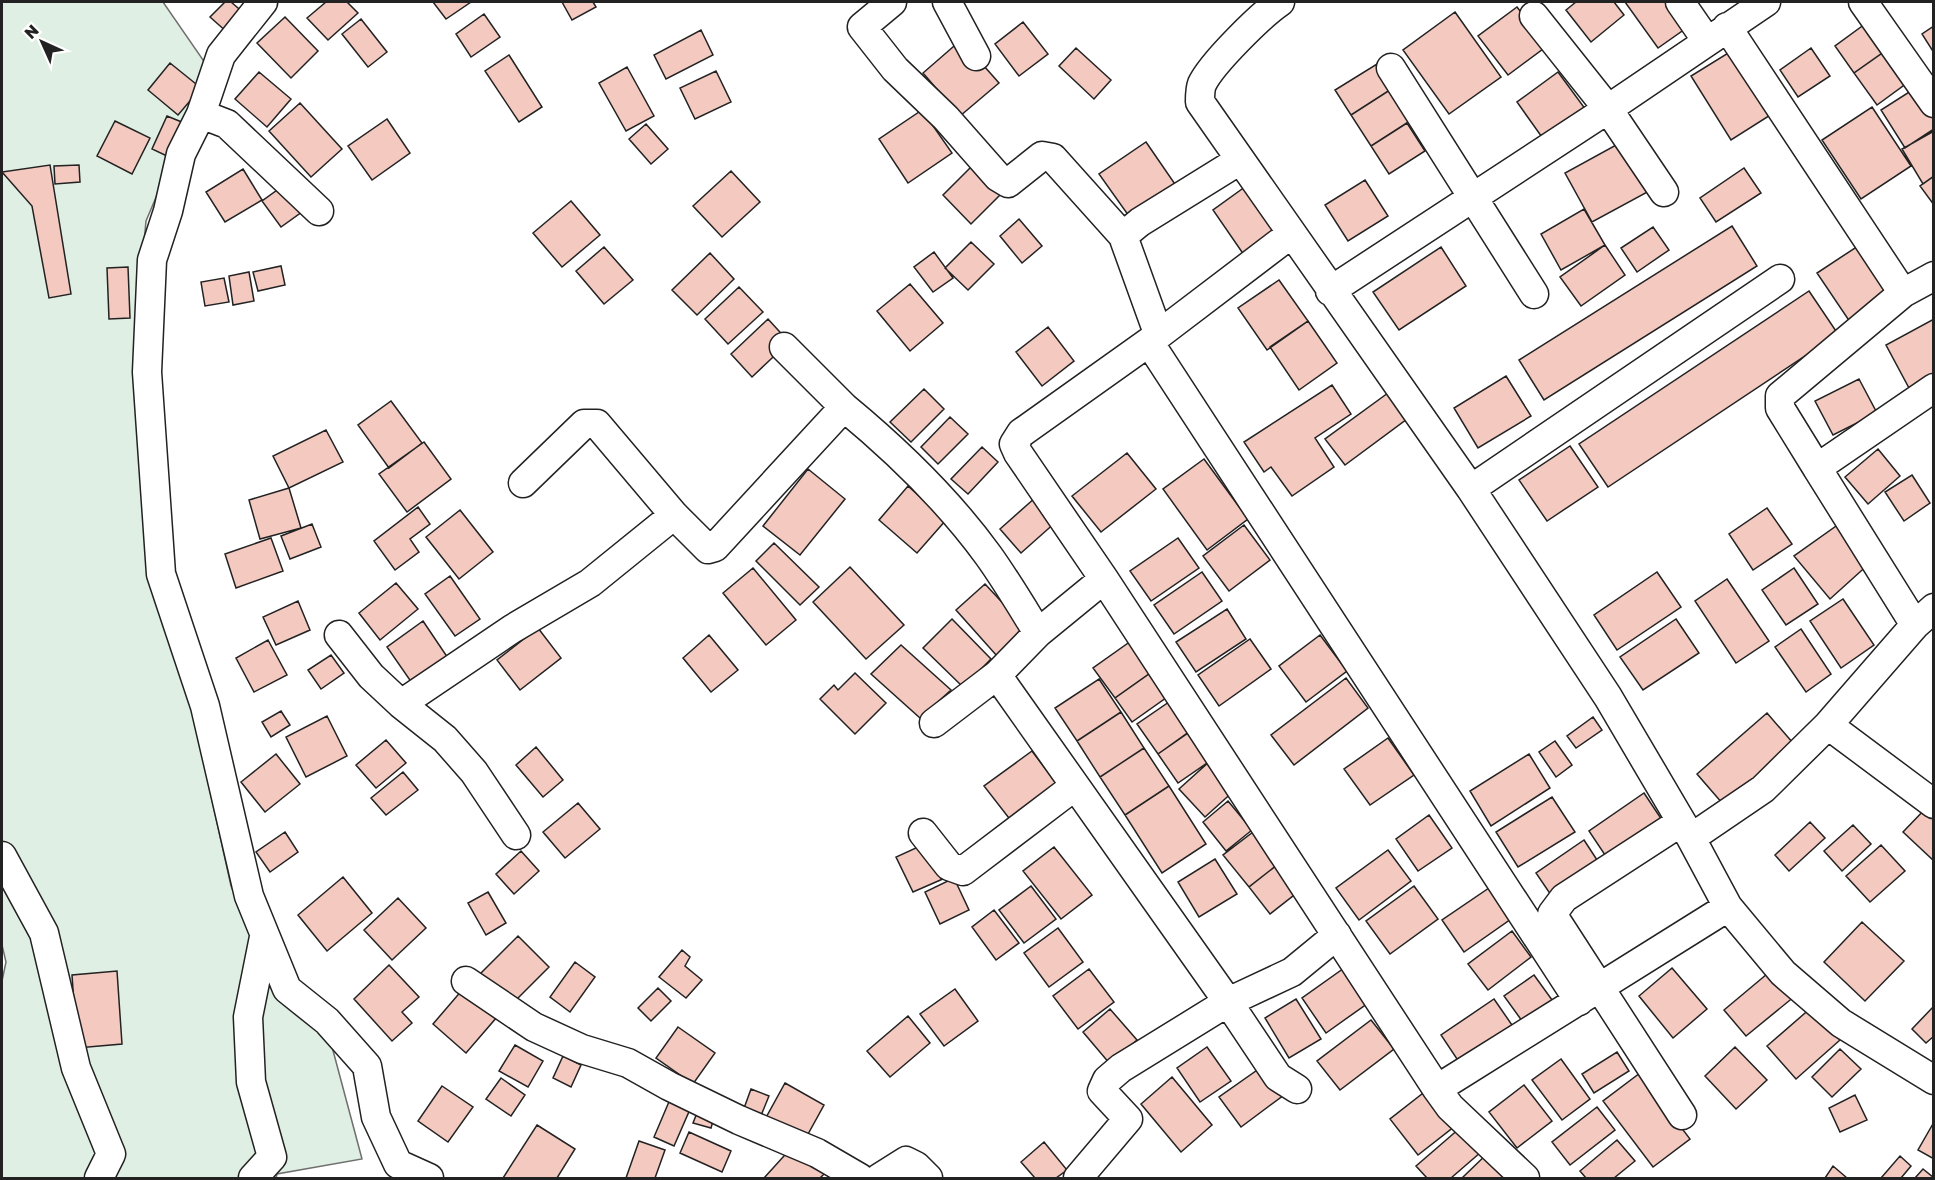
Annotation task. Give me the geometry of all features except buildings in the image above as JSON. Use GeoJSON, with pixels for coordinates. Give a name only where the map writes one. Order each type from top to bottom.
{"type":"FeatureCollection","features":[{"type":"Feature","properties":{"kind":"street"},"geometry":{"type":"LineString","coordinates":[[263,2],[221,55],[201,114],[181,154],[168,211],[152,260],[147,372],[161,574],[205,706],[249,896],[264,937],[287,988],[327,1021],[367,1066],[376,1117],[398,1164],[429,1179]]}},
{"type":"Feature","properties":{"kind":"street"},"geometry":{"type":"LineString","coordinates":[[892,2],[861,27],[895,69],[946,118],[998,177],[1008,183],[1042,156],[1053,158],[1123,236],[1154,337],[1588,995],[1682,1115]]}},
{"type":"Feature","properties":{"kind":"street"},"geometry":{"type":"LineString","coordinates":[[947,2],[976,56]]}},
{"type":"Feature","properties":{"kind":"street"},"geometry":{"type":"LineString","coordinates":[[1280,2],[1260,15],[1201,85],[1200,102],[1330,291],[1471,489],[1608,697],[1728,907],[1784,973],[1841,1023],[1934,1080]]}},
{"type":"Feature","properties":{"kind":"street"},"geometry":{"type":"LineString","coordinates":[[1680,2],[1717,34],[1903,293]]}},
{"type":"Feature","properties":{"kind":"street"},"geometry":{"type":"LineString","coordinates":[[1330,291],[1608,109],[1766,2]]}},
{"type":"Feature","properties":{"kind":"street"},"geometry":{"type":"LineString","coordinates":[[1863,2],[1934,103]]}},
{"type":"Feature","properties":{"kind":"street"},"geometry":{"type":"LineString","coordinates":[[1534,16],[1608,109],[1664,192]]}},
{"type":"Feature","properties":{"kind":"street"},"geometry":{"type":"LineString","coordinates":[[1391,68],[1534,294]]}},
{"type":"Feature","properties":{"kind":"street"},"geometry":{"type":"LineString","coordinates":[[201,114],[227,124],[319,211]]}},
{"type":"Feature","properties":{"kind":"street"},"geometry":{"type":"LineString","coordinates":[[1123,236],[1140,222],[1240,160]]}},
{"type":"Feature","properties":{"kind":"street"},"geometry":{"type":"LineString","coordinates":[[1292,234],[1022,433],[1014,444],[1437,1089],[1450,1107],[1525,1179]]}},
{"type":"Feature","properties":{"kind":"street"},"geometry":{"type":"LineString","coordinates":[[1588,995],[1552,914],[1555,907],[1564,898],[1763,789],[1828,725],[1924,616],[1816,468],[1780,408],[1780,396],[1903,293],[1934,276]]}},
{"type":"Feature","properties":{"kind":"street"},"geometry":{"type":"LineString","coordinates":[[1471,489],[1780,279]]}},
{"type":"Feature","properties":{"kind":"street"},"geometry":{"type":"LineString","coordinates":[[784,347],[844,407],[878,435],[946,506],[988,555],[1038,633]]}},
{"type":"Feature","properties":{"kind":"street"},"geometry":{"type":"LineString","coordinates":[[1816,468],[1934,388]]}},
{"type":"Feature","properties":{"kind":"street"},"geometry":{"type":"LineString","coordinates":[[523,483],[585,424],[591,422],[597,424],[674,515],[702,546],[708,549],[715,547],[844,407]]}},
{"type":"Feature","properties":{"kind":"street"},"geometry":{"type":"LineString","coordinates":[[401,704],[512,629],[590,583],[674,515]]}},
{"type":"Feature","properties":{"kind":"street"},"geometry":{"type":"LineString","coordinates":[[934,723],[997,675],[1038,633],[1104,579]]}},
{"type":"Feature","properties":{"kind":"street"},"geometry":{"type":"LineString","coordinates":[[339,635],[371,676],[401,704],[445,739],[474,771],[516,835]]}},
{"type":"Feature","properties":{"kind":"street"},"geometry":{"type":"LineString","coordinates":[[997,675],[1228,1002],[1278,1077],[1297,1089]]}},
{"type":"Feature","properties":{"kind":"street"},"geometry":{"type":"LineString","coordinates":[[1828,725],[1934,804]]}},
{"type":"Feature","properties":{"kind":"street"},"geometry":{"type":"LineString","coordinates":[[923,833],[948,866],[963,871],[1075,786]]}},
{"type":"Feature","properties":{"kind":"street"},"geometry":{"type":"LineString","coordinates":[[2,856],[44,933],[76,1068],[111,1154],[99,1179]]}},
{"type":"Feature","properties":{"kind":"street"},"geometry":{"type":"LineString","coordinates":[[1437,1089],[1728,907]]}},
{"type":"Feature","properties":{"kind":"street"},"geometry":{"type":"LineString","coordinates":[[1078,1179],[1128,1119],[1102,1091],[1107,1080],[1121,1068],[1228,1002],[1292,972],[1337,935]]}},
{"type":"Feature","properties":{"kind":"street"},"geometry":{"type":"LineString","coordinates":[[254,1179],[272,1157],[251,1082],[248,1017],[264,937]]}},
{"type":"Feature","properties":{"kind":"street"},"geometry":{"type":"LineString","coordinates":[[466,981],[534,1027],[582,1049],[628,1063],[739,1120],[817,1153],[860,1179]]}},
{"type":"Feature","properties":{"kind":"street"},"geometry":{"type":"LineString","coordinates":[[879,1179],[906,1161],[916,1166],[928,1179]]}},
{"type":"Feature","properties":{"kind":"green space"},"geometry":{"type":"Polygon","coordinates":[[[2,2],[163,2],[210,70],[146,221],[138,308],[191,705],[231,886],[270,975],[327,1028],[362,1159],[277,1174],[276,1178],[2,1178],[2,981],[6,962],[2,945],[2,2]]]}}]}
